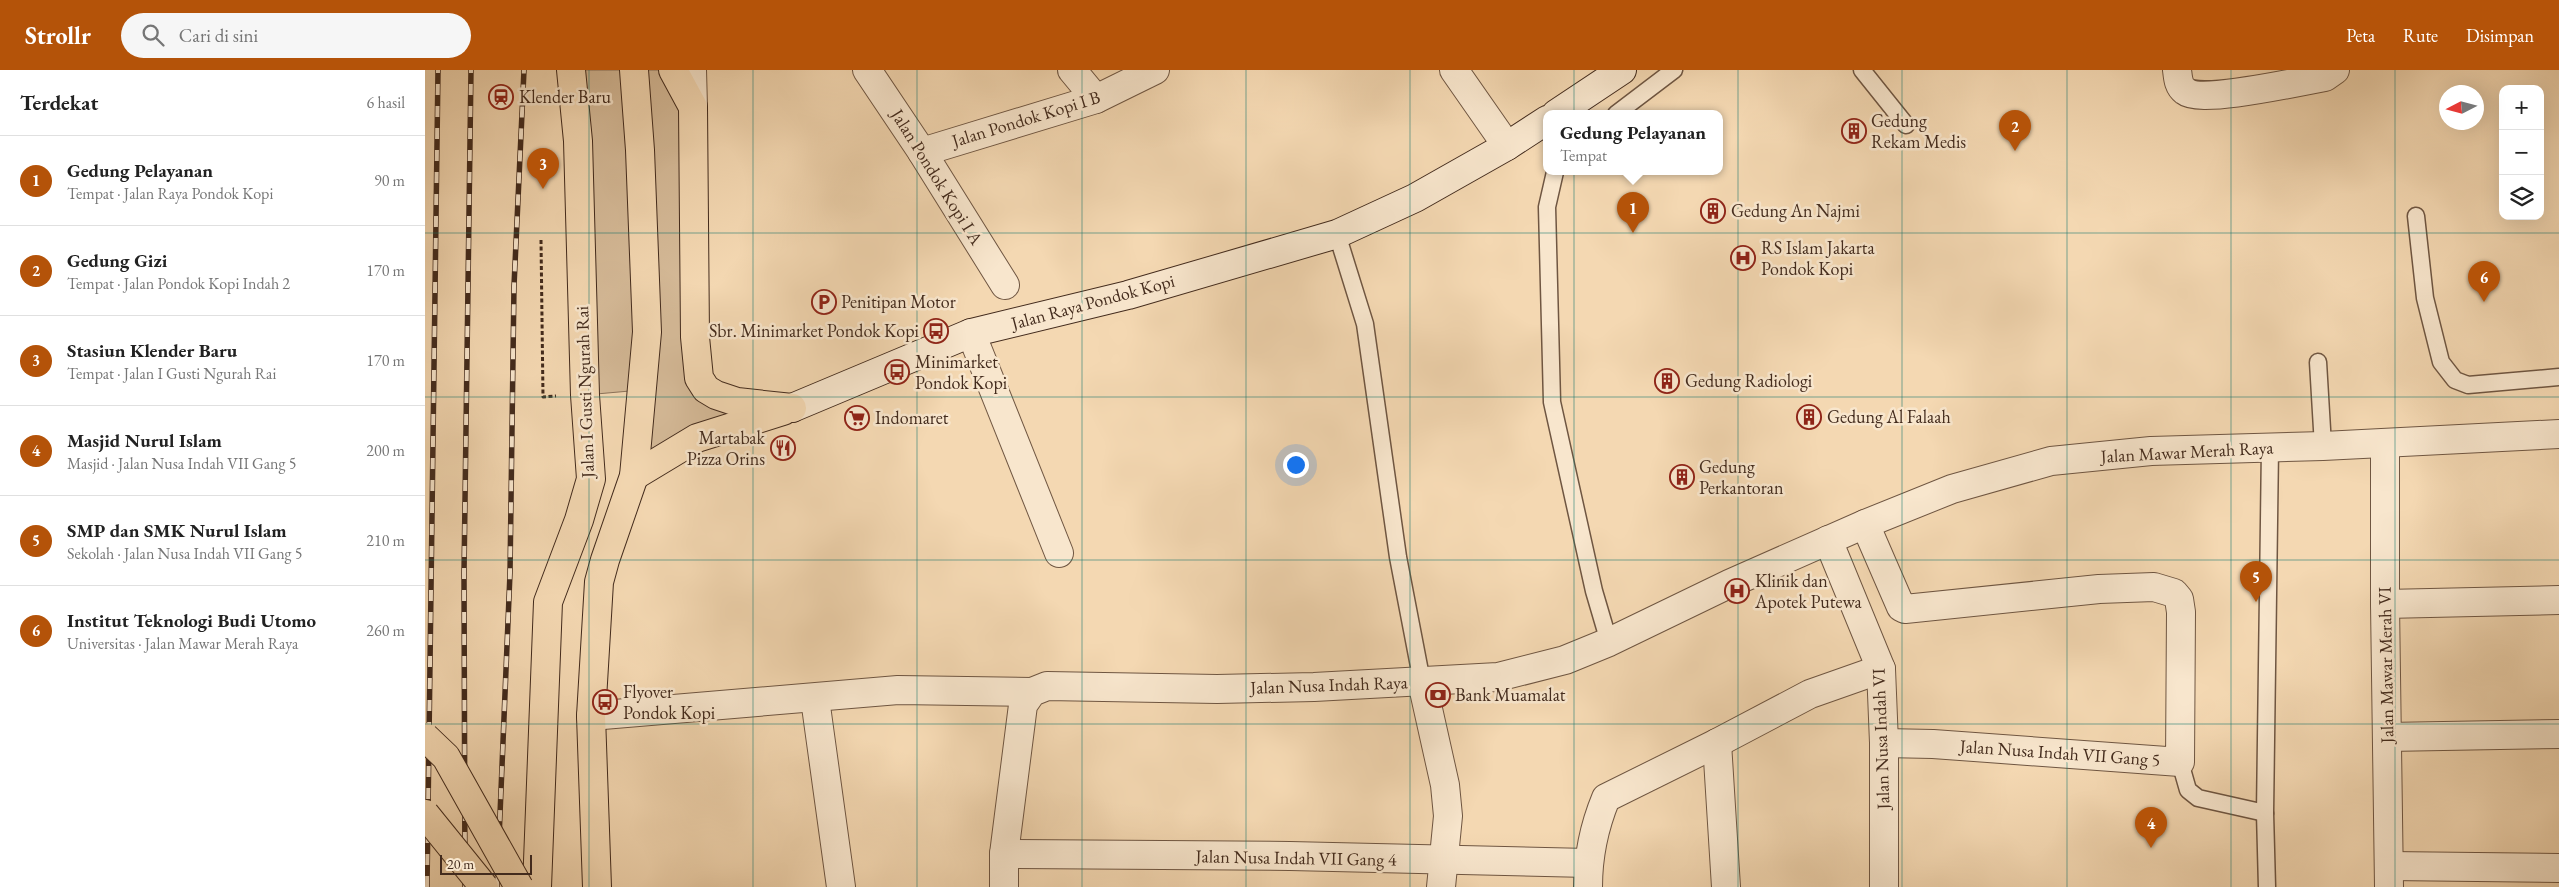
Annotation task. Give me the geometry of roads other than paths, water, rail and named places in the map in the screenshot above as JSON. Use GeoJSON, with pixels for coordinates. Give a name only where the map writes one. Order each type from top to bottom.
{"type":"FeatureCollection","features":[{"type":"Feature","properties":{"kind":"main road","name":"Jalan I Gusti Ngurah Rai"},"geometry":{"type":"LineString","coordinates":[[537,887],[548,602],[579,520],[591,479],[585,395],[577,141],[571,70]]}},
{"type":"Feature","properties":{"kind":"main road"},"geometry":{"type":"LineString","coordinates":[[597,887],[591,716],[599,582],[634,476],[647,332],[634,70]]}},
{"type":"Feature","properties":{"kind":"main road"},"geometry":{"type":"LineString","coordinates":[[673,70],[693,107],[695,337],[699,378],[706,389],[716,395],[737,402],[792,408]]}},
{"type":"Feature","properties":{"kind":"main road","name":"Jalan Raya Pondok Kopi"},"geometry":{"type":"LineString","coordinates":[[634,476],[697,438],[792,408]]}},
{"type":"Feature","properties":{"kind":"main road"},"geometry":{"type":"LineString","coordinates":[[425,737],[446,757],[519,887]]}},
{"type":"Feature","properties":{"kind":"main road"},"geometry":{"type":"LineString","coordinates":[[425,814],[483,887]]}},
{"type":"Feature","properties":{"kind":"street"},"geometry":{"type":"LineString","coordinates":[[692,70],[693,107]]}},
{"type":"Feature","properties":{"kind":"street","name":"Jalan Pondok Kopi I A"},"geometry":{"type":"LineString","coordinates":[[867,70],[922,152],[1005,285]]}},
{"type":"Feature","properties":{"kind":"street"},"geometry":{"type":"LineString","coordinates":[[1072,70],[1096,99]]}},
{"type":"Feature","properties":{"kind":"street","name":"Jalan Pondok Kopi I B"},"geometry":{"type":"LineString","coordinates":[[922,152],[1096,99],[1155,70]]}},
{"type":"Feature","properties":{"kind":"street"},"geometry":{"type":"LineString","coordinates":[[1454,70],[1507,146]]}},
{"type":"Feature","properties":{"kind":"street"},"geometry":{"type":"LineString","coordinates":[[1562,110],[1622,70]]}},
{"type":"Feature","properties":{"kind":"street"},"geometry":{"type":"LineString","coordinates":[[2177,70],[2179,84],[2185,91],[2193,94],[2213,96],[2325,77],[2335,70]]}},
{"type":"Feature","properties":{"kind":"street","name":"Jalan Raya Pondok Kopi"},"geometry":{"type":"LineString","coordinates":[[792,408],[971,332],[1128,295],[1337,234],[1415,198],[1507,146],[1543,123]]}},
{"type":"Feature","properties":{"kind":"street"},"geometry":{"type":"LineString","coordinates":[[971,332],[1059,552]]}},
{"type":"Feature","properties":{"kind":"street","name":"Jalan Mawar Merah Raya"},"geometry":{"type":"LineString","coordinates":[[1829,540],[1952,489],[2051,461],[2151,451],[2323,446],[2559,434]]}},
{"type":"Feature","properties":{"kind":"street","name":"Jalan Mawar Merah VI"},"geometry":{"type":"LineString","coordinates":[[2385,443],[2389,877]]}},
{"type":"Feature","properties":{"kind":"street","name":"Jalan Nusa Indah VII Gang 5"},"geometry":{"type":"LineString","coordinates":[[1865,524],[1901,607],[1911,610],[2099,589],[2154,587],[2174,593],[2179,600],[2181,612],[2180,762],[1933,744],[1884,743]]}},
{"type":"Feature","properties":{"kind":"street","name":"Jalan Nusa Indah Raya"},"geometry":{"type":"LineString","coordinates":[[591,716],[815,699],[898,690],[1032,692],[1047,686],[1217,689],[1421,682],[1498,677],[1565,660],[1609,642],[1729,584],[1829,540]]}},
{"type":"Feature","properties":{"kind":"street","name":"Jalan Nusa Indah VI"},"geometry":{"type":"LineString","coordinates":[[1829,540],[1881,669],[1884,743],[1884,887]]}},
{"type":"Feature","properties":{"kind":"street"},"geometry":{"type":"LineString","coordinates":[[2385,604],[2559,600]]}},
{"type":"Feature","properties":{"kind":"street"},"geometry":{"type":"LineString","coordinates":[[1588,875],[1597,819],[1606,798],[1717,744],[1810,694],[1881,669]]}},
{"type":"Feature","properties":{"kind":"street"},"geometry":{"type":"LineString","coordinates":[[1421,682],[1445,785],[1448,816],[1442,874]]}},
{"type":"Feature","properties":{"kind":"street"},"geometry":{"type":"LineString","coordinates":[[1004,887],[1004,854],[1023,705],[1032,692]]}},
{"type":"Feature","properties":{"kind":"street"},"geometry":{"type":"LineString","coordinates":[[815,699],[841,887]]}},
{"type":"Feature","properties":{"kind":"street"},"geometry":{"type":"LineString","coordinates":[[2387,736],[2559,734]]}},
{"type":"Feature","properties":{"kind":"street"},"geometry":{"type":"LineString","coordinates":[[1717,744],[1726,887]]}},
{"type":"Feature","properties":{"kind":"street","name":"Jalan Nusa Indah VII Gang 4"},"geometry":{"type":"LineString","coordinates":[[1004,854],[1290,856],[1442,874],[1588,875]]}},
{"type":"Feature","properties":{"kind":"street"},"geometry":{"type":"LineString","coordinates":[[2389,877],[2559,868]]}},
{"type":"Feature","properties":{"kind":"lane"},"geometry":{"type":"LineString","coordinates":[[1621,110],[1674,70]]}},
{"type":"Feature","properties":{"kind":"lane"},"geometry":{"type":"LineString","coordinates":[[1862,70],[1906,125]]}},
{"type":"Feature","properties":{"kind":"lane"},"geometry":{"type":"LineString","coordinates":[[1554,175],[1547,207],[1551,402],[1595,591],[1609,642]]}},
{"type":"Feature","properties":{"kind":"lane"},"geometry":{"type":"LineString","coordinates":[[2416,216],[2425,298],[2441,362],[2455,380],[2468,385],[2559,378]]}},
{"type":"Feature","properties":{"kind":"lane"},"geometry":{"type":"LineString","coordinates":[[1337,234],[1365,324],[1398,557],[1421,682]]}},
{"type":"Feature","properties":{"kind":"lane"},"geometry":{"type":"LineString","coordinates":[[2318,362],[2323,446]]}},
{"type":"Feature","properties":{"kind":"lane"},"geometry":{"type":"LineString","coordinates":[[2267,887],[2265,813],[2270,448]]}},
{"type":"Feature","properties":{"kind":"lane"},"geometry":{"type":"LineString","coordinates":[[2180,762],[2188,790],[2198,798],[2265,813]]}},
{"type":"Feature","properties":{"kind":"railway"},"geometry":{"type":"LineString","coordinates":[[427,887],[438,70]]}},
{"type":"Feature","properties":{"kind":"railway"},"geometry":{"type":"LineString","coordinates":[[465,887],[464,573],[471,70]]}},
{"type":"Feature","properties":{"kind":"railway"},"geometry":{"type":"LineString","coordinates":[[497,887],[510,573],[514,286],[524,70]]}},
{"type":"Feature","properties":{"kind":"place","name":"Klender Baru"},"geometry":{"type":"Point","coordinates":[501,97]}},
{"type":"Feature","properties":{"kind":"place","name":"Gedung Rekam Medis"},"geometry":{"type":"Point","coordinates":[1854,131]}},
{"type":"Feature","properties":{"kind":"place","name":"Gedung Gizi"},"geometry":{"type":"Point","coordinates":[2015,151]}},
{"type":"Feature","properties":{"kind":"place","name":"Stasiun Klender Baru"},"geometry":{"type":"Point","coordinates":[543,189]}},
{"type":"Feature","properties":{"kind":"place","name":"Gedung An Najmi"},"geometry":{"type":"Point","coordinates":[1713,211]}},
{"type":"Feature","properties":{"kind":"place","name":"Gedung Pelayanan"},"geometry":{"type":"Point","coordinates":[1633,233]}},
{"type":"Feature","properties":{"kind":"place","name":"RS Islam Jakarta Pondok Kopi"},"geometry":{"type":"Point","coordinates":[1743,258]}},
{"type":"Feature","properties":{"kind":"place","name":"Penitipan Motor"},"geometry":{"type":"Point","coordinates":[824,302]}},
{"type":"Feature","properties":{"kind":"place","name":"Institut Teknologi Budi Utomo"},"geometry":{"type":"Point","coordinates":[2484,302]}},
{"type":"Feature","properties":{"kind":"place","name":"Sbr. Minimarket Pondok Kopi"},"geometry":{"type":"Point","coordinates":[936,331]}},
{"type":"Feature","properties":{"kind":"place","name":"Minimarket Pondok Kopi"},"geometry":{"type":"Point","coordinates":[897,372]}},
{"type":"Feature","properties":{"kind":"place","name":"Gedung Radiologi"},"geometry":{"type":"Point","coordinates":[1667,381]}},
{"type":"Feature","properties":{"kind":"place","name":"Gedung Al Falaah"},"geometry":{"type":"Point","coordinates":[1809,417]}},
{"type":"Feature","properties":{"kind":"place","name":"Indomaret"},"geometry":{"type":"Point","coordinates":[857,418]}},
{"type":"Feature","properties":{"kind":"place","name":"Martabak Pizza Orins"},"geometry":{"type":"Point","coordinates":[783,448]}},
{"type":"Feature","properties":{"kind":"place","name":"Gedung Perkantoran"},"geometry":{"type":"Point","coordinates":[1682,477]}},
{"type":"Feature","properties":{"kind":"place","name":"Klinik dan Apotek Putewa"},"geometry":{"type":"Point","coordinates":[1737,591]}},
{"type":"Feature","properties":{"kind":"place","name":"SMP dan SMK Nurul Islam"},"geometry":{"type":"Point","coordinates":[2256,602]}},
{"type":"Feature","properties":{"kind":"place","name":"Bank Muamalat"},"geometry":{"type":"Point","coordinates":[1438,695]}},
{"type":"Feature","properties":{"kind":"place","name":"Flyover Pondok Kopi"},"geometry":{"type":"Point","coordinates":[605,702]}},
{"type":"Feature","properties":{"kind":"place","name":"Masjid Nurul Islam"},"geometry":{"type":"Point","coordinates":[2151,848]}}]}
